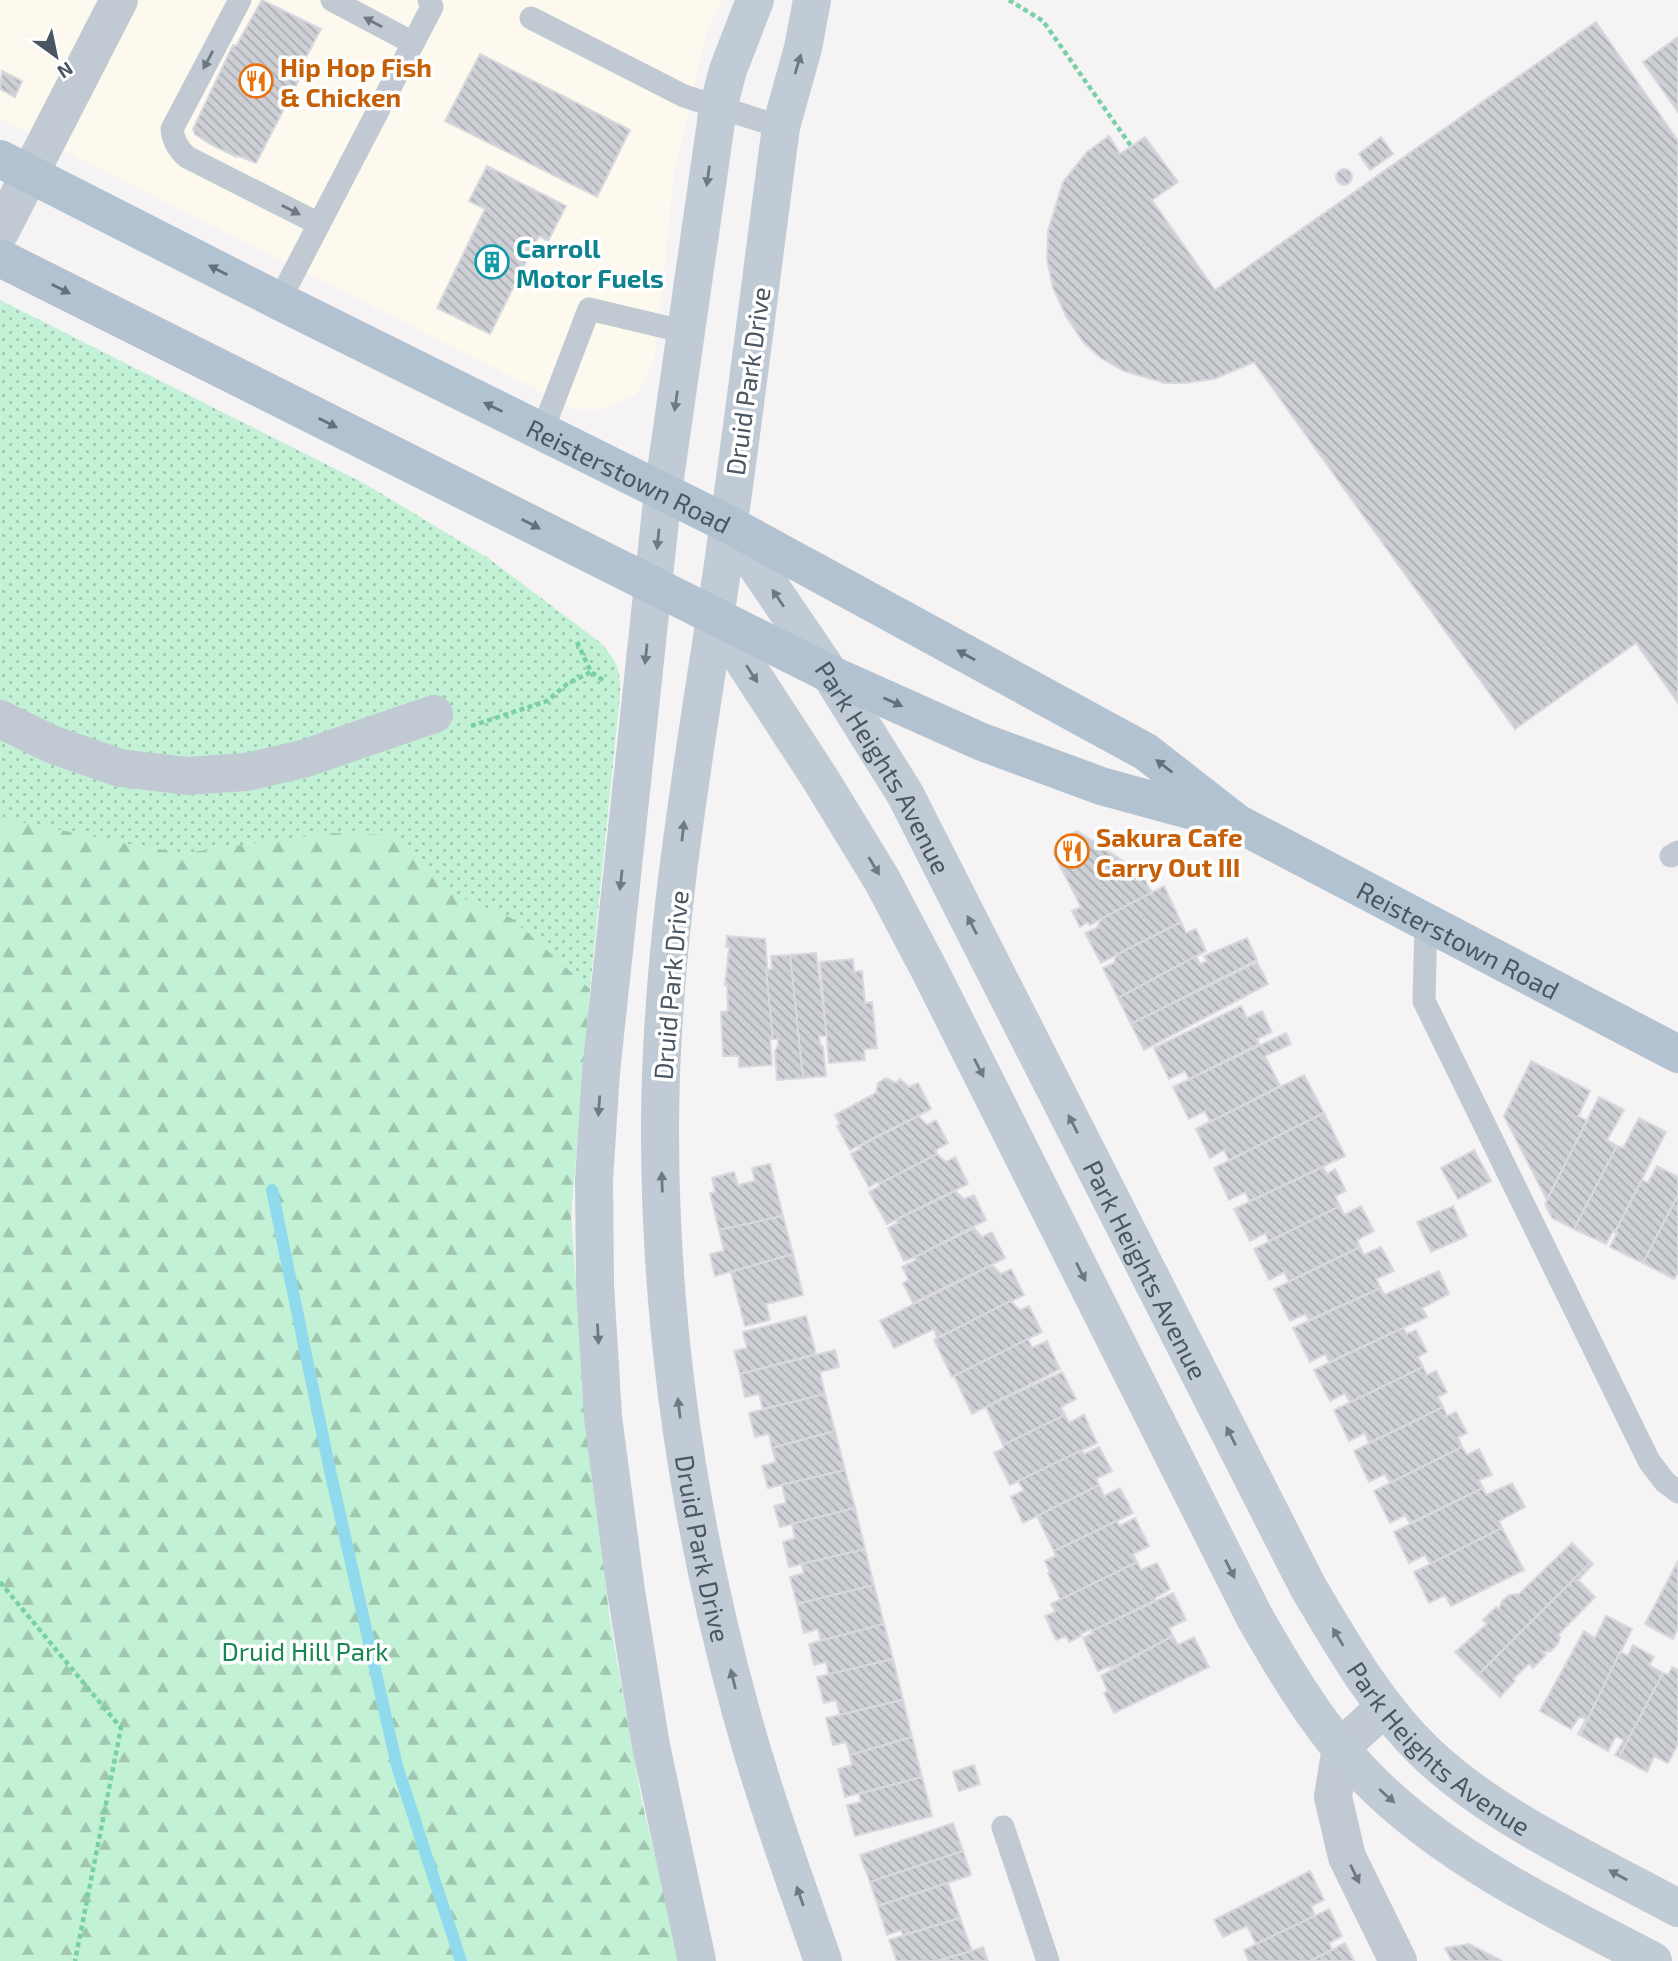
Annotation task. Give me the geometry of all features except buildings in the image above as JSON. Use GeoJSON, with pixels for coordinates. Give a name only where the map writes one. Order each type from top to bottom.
{"type":"FeatureCollection","features":[{"type":"Feature","properties":{"kind":"main road"},"geometry":{"type":"LineString","coordinates":[[697,1961],[654,1760],[626,1591],[603,1417],[595,1285],[594,1180],[601,1072],[663,492],[718,108],[728,70],[755,0]]}},
{"type":"Feature","properties":{"kind":"main road","name":"Druid Park Drive"},"geometry":{"type":"LineString","coordinates":[[812,0],[803,48],[781,127],[715,617],[689,782],[664,1020],[660,1130],[669,1322],[683,1439],[718,1621],[741,1712],[769,1805],[823,1961]]}},
{"type":"Feature","properties":{"kind":"main road","name":"Reisterstown Road"},"geometry":{"type":"LineString","coordinates":[[15,167],[728,524],[1146,752],[1237,823],[1678,1054]]}},
{"type":"Feature","properties":{"kind":"main road","name":"Reisterstown Road"},"geometry":{"type":"LineString","coordinates":[[0,258],[830,674],[982,742],[1101,786],[1237,823]]}},
{"type":"Feature","properties":{"kind":"main road","name":"Park Heights Avenue"},"geometry":{"type":"LineString","coordinates":[[728,524],[830,674],[905,794],[1308,1587],[1347,1653],[1385,1707],[1424,1752],[1471,1790],[1534,1829],[1678,1908]]}},
{"type":"Feature","properties":{"kind":"main road"},"geometry":{"type":"LineString","coordinates":[[715,617],[821,780],[882,880],[938,985],[1254,1616],[1298,1692],[1341,1747],[1385,1795],[1437,1837],[1509,1885],[1653,1961]]}},
{"type":"Feature","properties":{"kind":"street"},"geometry":{"type":"LineString","coordinates":[[0,232],[15,167],[119,0]]}},
{"type":"Feature","properties":{"kind":"street"},"geometry":{"type":"LineString","coordinates":[[0,719],[51,744],[120,768],[187,776],[246,772],[303,759],[434,714]]}},
{"type":"Feature","properties":{"kind":"street"},"geometry":{"type":"LineString","coordinates":[[1385,1707],[1341,1747],[1334,1797],[1347,1857],[1398,1961]]}},
{"type":"Feature","properties":{"kind":"lane"},"geometry":{"type":"LineString","coordinates":[[240,0],[172,129],[173,137],[180,151],[187,157],[319,224]]}},
{"type":"Feature","properties":{"kind":"lane"},"geometry":{"type":"LineString","coordinates":[[332,0],[413,43]]}},
{"type":"Feature","properties":{"kind":"lane"},"geometry":{"type":"LineString","coordinates":[[279,301],[432,7],[429,0]]}},
{"type":"Feature","properties":{"kind":"lane"},"geometry":{"type":"LineString","coordinates":[[531,18],[680,94],[781,127]]}},
{"type":"Feature","properties":{"kind":"lane"},"geometry":{"type":"LineString","coordinates":[[542,432],[589,309],[686,332]]}},
{"type":"Feature","properties":{"kind":"lane"},"geometry":{"type":"LineString","coordinates":[[1426,922],[1424,1001],[1649,1461],[1665,1482],[1678,1492]]}},
{"type":"Feature","properties":{"kind":"lane"},"geometry":{"type":"LineString","coordinates":[[1003,1827],[1048,1961]]}},
{"type":"Feature","properties":{"kind":"path"},"geometry":{"type":"LineString","coordinates":[[1009,0],[1043,21],[1131,146]]}},
{"type":"Feature","properties":{"kind":"path"},"geometry":{"type":"LineString","coordinates":[[434,714],[458,731],[547,701],[567,684],[591,672],[577,642]]}},
{"type":"Feature","properties":{"kind":"path"},"geometry":{"type":"LineString","coordinates":[[0,1582],[121,1728],[75,1961]]}},
{"type":"Feature","properties":{"kind":"shaded area"},"geometry":{"type":"Polygon","coordinates":[[[0,0],[722,0],[708,28],[674,173],[655,356],[637,394],[605,409],[575,409],[0,118],[0,0]]]}},
{"type":"Feature","properties":{"kind":"green space","name":"Druid Hill Park"},"geometry":{"type":"Polygon","coordinates":[[[0,300],[367,485],[488,558],[601,643],[617,666],[620,695],[590,989],[571,1216],[581,1353],[609,1616],[641,1798],[680,1961],[0,1961],[0,300]]]}},
{"type":"Feature","properties":{"kind":"green space","name":"Druid Hill Park"},"geometry":{"type":"Polygon","coordinates":[[[0,814],[12,820],[184,853],[329,833],[391,835],[425,861],[450,893],[511,918],[590,989],[571,1216],[581,1353],[609,1616],[641,1798],[680,1961],[0,1961],[0,814]]]}},
{"type":"Feature","properties":{"kind":"waterway"},"geometry":{"type":"LineString","coordinates":[[272,1190],[329,1466],[397,1766],[461,1961]]}},
{"type":"Feature","properties":{"kind":"place","name":"Hip Hop Fish & Chicken"},"geometry":{"type":"Point","coordinates":[256,81]}},
{"type":"Feature","properties":{"kind":"place","name":"Carroll Motor Fuels"},"geometry":{"type":"Point","coordinates":[492,262]}},
{"type":"Feature","properties":{"kind":"place","name":"Sakura Cafe Carry Out III"},"geometry":{"type":"Point","coordinates":[1072,851]}}]}
